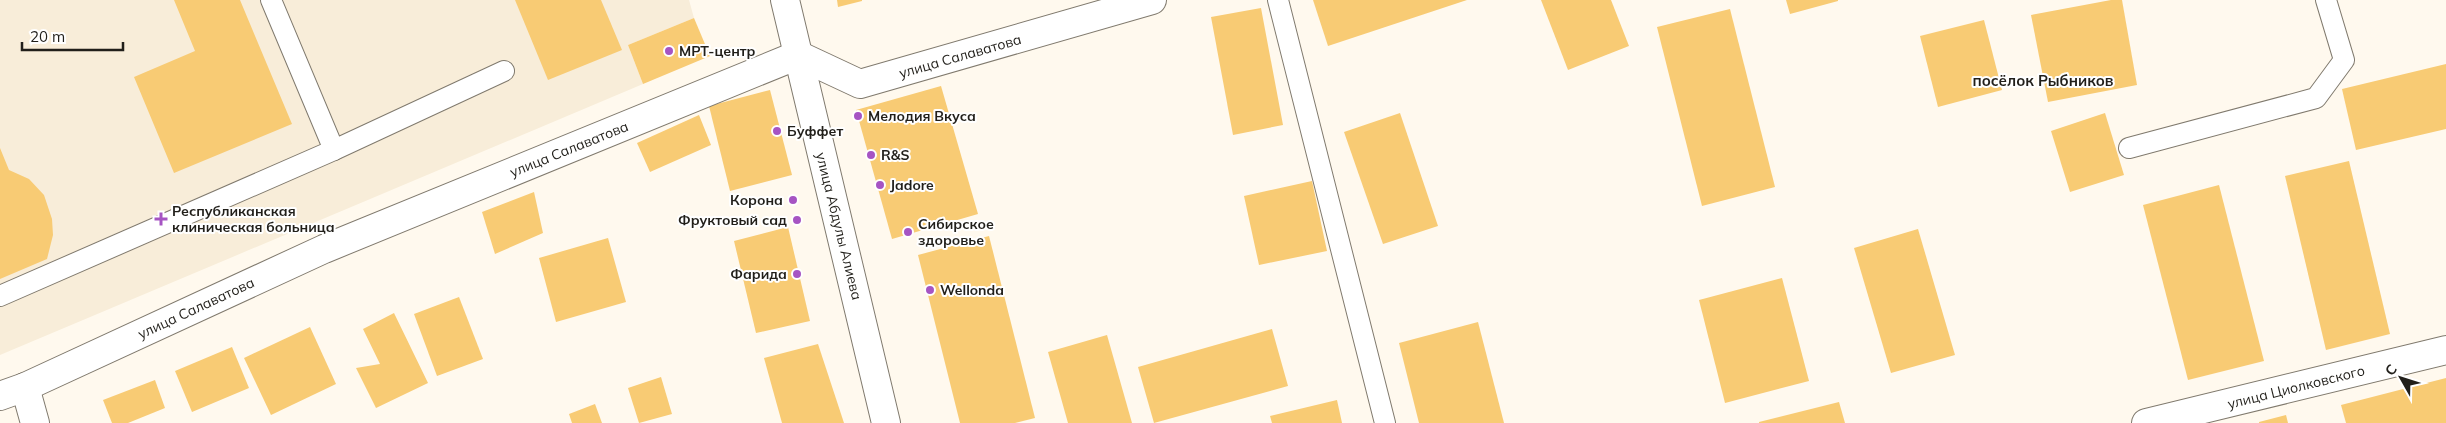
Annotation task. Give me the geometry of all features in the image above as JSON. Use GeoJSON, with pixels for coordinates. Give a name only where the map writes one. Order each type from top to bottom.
{"type":"FeatureCollection","features":[{"type":"Feature","properties":{"kind":"street","name":"улица Абдулы Алиева"},"geometry":{"type":"LineString","coordinates":[[785,0],[886,423]]}},
{"type":"Feature","properties":{"kind":"street","name":"улица Салаватова"},"geometry":{"type":"LineString","coordinates":[[12,392],[324,249],[798,55],[860,84],[1152,0]]}},
{"type":"Feature","properties":{"kind":"street","name":"улица Циолковского"},"geometry":{"type":"LineString","coordinates":[[2146,423],[2446,350]]}},
{"type":"Feature","properties":{"kind":"street"},"geometry":{"type":"LineString","coordinates":[[12,392],[34,423]]}},
{"type":"Feature","properties":{"kind":"lane"},"geometry":{"type":"LineString","coordinates":[[271,0],[334,150]]}},
{"type":"Feature","properties":{"kind":"lane"},"geometry":{"type":"LineString","coordinates":[[1278,0],[1384,423]]}},
{"type":"Feature","properties":{"kind":"lane"},"geometry":{"type":"LineString","coordinates":[[2129,148],[2316,98],[2344,60],[2326,0]]}},
{"type":"Feature","properties":{"kind":"lane"},"geometry":{"type":"LineString","coordinates":[[0,296],[334,150],[504,71]]}},
{"type":"Feature","properties":{"kind":"shaded area","name":"Республиканская клиническая больница"},"geometry":{"type":"Polygon","coordinates":[[[0,0],[689,0],[694,18],[628,45],[643,84],[0,355],[0,0]]]}},
{"type":"Feature","properties":{"kind":"building"},"geometry":{"type":"Polygon","coordinates":[[[174,0],[240,0],[292,124],[174,173],[134,77],[195,51],[174,0]]]}},
{"type":"Feature","properties":{"kind":"building"},"geometry":{"type":"Polygon","coordinates":[[[515,0],[601,0],[622,50],[548,80],[515,0]]]}},
{"type":"Feature","properties":{"kind":"building"},"geometry":{"type":"Polygon","coordinates":[[[837,0],[862,0],[862,1],[838,7],[837,0]]]}},
{"type":"Feature","properties":{"kind":"building"},"geometry":{"type":"Polygon","coordinates":[[[1313,0],[1467,0],[1328,46],[1313,0]]]}},
{"type":"Feature","properties":{"kind":"building"},"geometry":{"type":"Polygon","coordinates":[[[1541,0],[1611,0],[1629,46],[1568,70],[1541,0]]]}},
{"type":"Feature","properties":{"kind":"building"},"geometry":{"type":"Polygon","coordinates":[[[1786,0],[1838,0],[1838,1],[1790,14],[1786,0]]]}},
{"type":"Feature","properties":{"kind":"building"},"geometry":{"type":"Polygon","coordinates":[[[2111,0],[2122,0],[2137,85],[2048,102],[2031,15],[2111,0]]]}},
{"type":"Feature","properties":{"kind":"building"},"geometry":{"type":"Polygon","coordinates":[[[1261,8],[1283,125],[1233,135],[1211,17],[1261,8]]]}},
{"type":"Feature","properties":{"kind":"building"},"geometry":{"type":"Polygon","coordinates":[[[1730,9],[1775,187],[1702,206],[1657,27],[1730,9]]]}},
{"type":"Feature","properties":{"kind":"building","name":"МРТ-центр"},"geometry":{"type":"Polygon","coordinates":[[[694,18],[710,56],[643,84],[628,45],[694,18]]]}},
{"type":"Feature","properties":{"kind":"building"},"geometry":{"type":"Polygon","coordinates":[[[1984,20],[2002,90],[1938,107],[1920,36],[1984,20]]]}},
{"type":"Feature","properties":{"kind":"building"},"geometry":{"type":"Polygon","coordinates":[[[2446,64],[2446,129],[2356,150],[2342,89],[2446,64]]]}},
{"type":"Feature","properties":{"kind":"building"},"geometry":{"type":"Polygon","coordinates":[[[941,86],[978,214],[892,239],[856,110],[941,86]]]}},
{"type":"Feature","properties":{"kind":"building"},"geometry":{"type":"Polygon","coordinates":[[[770,90],[792,175],[730,191],[709,106],[770,90]]]}},
{"type":"Feature","properties":{"kind":"building"},"geometry":{"type":"Polygon","coordinates":[[[1400,113],[1438,226],[1383,244],[1344,132],[1400,113]]]}},
{"type":"Feature","properties":{"kind":"building"},"geometry":{"type":"Polygon","coordinates":[[[2105,113],[2124,175],[2070,192],[2051,131],[2105,113]]]}},
{"type":"Feature","properties":{"kind":"building"},"geometry":{"type":"Polygon","coordinates":[[[699,115],[711,145],[650,172],[637,143],[699,115]]]}},
{"type":"Feature","properties":{"kind":"building"},"geometry":{"type":"Polygon","coordinates":[[[0,148],[9,170],[29,179],[44,195],[52,219],[53,235],[47,259],[0,279],[0,148]]]}},
{"type":"Feature","properties":{"kind":"building"},"geometry":{"type":"Polygon","coordinates":[[[2349,161],[2390,334],[2326,350],[2285,176],[2349,161]]]}},
{"type":"Feature","properties":{"kind":"building"},"geometry":{"type":"Polygon","coordinates":[[[1312,181],[1327,251],[1259,265],[1244,196],[1312,181]]]}},
{"type":"Feature","properties":{"kind":"building"},"geometry":{"type":"Polygon","coordinates":[[[2219,185],[2264,361],[2188,380],[2143,205],[2219,185]]]}},
{"type":"Feature","properties":{"kind":"building"},"geometry":{"type":"Polygon","coordinates":[[[534,192],[543,233],[495,254],[482,212],[534,192]]]}},
{"type":"Feature","properties":{"kind":"building"},"geometry":{"type":"Polygon","coordinates":[[[788,227],[810,321],[756,333],[734,241],[788,227]]]}},
{"type":"Feature","properties":{"kind":"building"},"geometry":{"type":"Polygon","coordinates":[[[1918,229],[1955,355],[1891,373],[1854,248],[1918,229]]]}},
{"type":"Feature","properties":{"kind":"building"},"geometry":{"type":"Polygon","coordinates":[[[989,236],[1035,418],[1015,423],[960,423],[918,255],[989,236]]]}},
{"type":"Feature","properties":{"kind":"building"},"geometry":{"type":"Polygon","coordinates":[[[608,238],[626,302],[556,322],[539,258],[608,238]]]}},
{"type":"Feature","properties":{"kind":"building"},"geometry":{"type":"Polygon","coordinates":[[[1782,278],[1809,381],[1725,403],[1699,300],[1782,278]]]}},
{"type":"Feature","properties":{"kind":"building"},"geometry":{"type":"Polygon","coordinates":[[[459,297],[483,359],[437,376],[414,314],[459,297]]]}},
{"type":"Feature","properties":{"kind":"building"},"geometry":{"type":"Polygon","coordinates":[[[394,313],[428,383],[376,408],[356,368],[380,364],[363,329],[394,313]]]}},
{"type":"Feature","properties":{"kind":"building"},"geometry":{"type":"Polygon","coordinates":[[[1478,322],[1504,423],[1419,423],[1399,343],[1478,322]]]}},
{"type":"Feature","properties":{"kind":"building"},"geometry":{"type":"Polygon","coordinates":[[[310,327],[336,384],[271,415],[244,358],[310,327]]]}},
{"type":"Feature","properties":{"kind":"building"},"geometry":{"type":"Polygon","coordinates":[[[1272,329],[1288,386],[1154,423],[1138,367],[1272,329]]]}},
{"type":"Feature","properties":{"kind":"building"},"geometry":{"type":"Polygon","coordinates":[[[1107,335],[1132,423],[1068,423],[1048,352],[1107,335]]]}},
{"type":"Feature","properties":{"kind":"building"},"geometry":{"type":"Polygon","coordinates":[[[818,344],[844,423],[782,423],[764,358],[818,344]]]}},
{"type":"Feature","properties":{"kind":"building"},"geometry":{"type":"Polygon","coordinates":[[[232,347],[249,388],[192,412],[175,371],[232,347]]]}},
{"type":"Feature","properties":{"kind":"building"},"geometry":{"type":"Polygon","coordinates":[[[661,377],[672,414],[639,423],[628,388],[661,377]]]}},
{"type":"Feature","properties":{"kind":"building"},"geometry":{"type":"Polygon","coordinates":[[[2446,378],[2446,423],[2346,423],[2341,405],[2446,378]]]}},
{"type":"Feature","properties":{"kind":"building"},"geometry":{"type":"Polygon","coordinates":[[[155,380],[165,408],[128,423],[112,423],[103,400],[155,380]]]}},
{"type":"Feature","properties":{"kind":"building"},"geometry":{"type":"Polygon","coordinates":[[[1337,400],[1342,423],[1272,423],[1270,416],[1337,400]]]}},
{"type":"Feature","properties":{"kind":"building"},"geometry":{"type":"Polygon","coordinates":[[[1839,402],[1845,423],[1759,423],[1759,422],[1839,402]]]}},
{"type":"Feature","properties":{"kind":"building"},"geometry":{"type":"Polygon","coordinates":[[[595,404],[602,423],[572,423],[569,414],[595,404]]]}},
{"type":"Feature","properties":{"kind":"building"},"geometry":{"type":"Polygon","coordinates":[[[2286,415],[2288,423],[2259,423],[2259,422],[2286,415]]]}},
{"type":"Feature","properties":{"kind":"place","name":"МРТ-центр"},"geometry":{"type":"Point","coordinates":[669,51]}},
{"type":"Feature","properties":{"kind":"place","name":"Мелодия Вкуса"},"geometry":{"type":"Point","coordinates":[858,116]}},
{"type":"Feature","properties":{"kind":"place","name":"Буффет"},"geometry":{"type":"Point","coordinates":[777,131]}},
{"type":"Feature","properties":{"kind":"place","name":"R&S"},"geometry":{"type":"Point","coordinates":[871,155]}},
{"type":"Feature","properties":{"kind":"place","name":"Jadore"},"geometry":{"type":"Point","coordinates":[880,185]}},
{"type":"Feature","properties":{"kind":"place","name":"Корона"},"geometry":{"type":"Point","coordinates":[793,200]}},
{"type":"Feature","properties":{"kind":"place","name":"Республиканская клиническая больница"},"geometry":{"type":"Point","coordinates":[161,219]}},
{"type":"Feature","properties":{"kind":"place","name":"Фруктовый сад"},"geometry":{"type":"Point","coordinates":[797,220]}},
{"type":"Feature","properties":{"kind":"place","name":"Сибирское здоровье"},"geometry":{"type":"Point","coordinates":[908,232]}},
{"type":"Feature","properties":{"kind":"place","name":"Фарида"},"geometry":{"type":"Point","coordinates":[797,274]}},
{"type":"Feature","properties":{"kind":"place","name":"Wellonda"},"geometry":{"type":"Point","coordinates":[930,290]}},
{"type":"Feature","properties":{"kind":"district","name":"посёлок Рыбников"},"geometry":{"type":"Point","coordinates":[2043,80]}}]}
